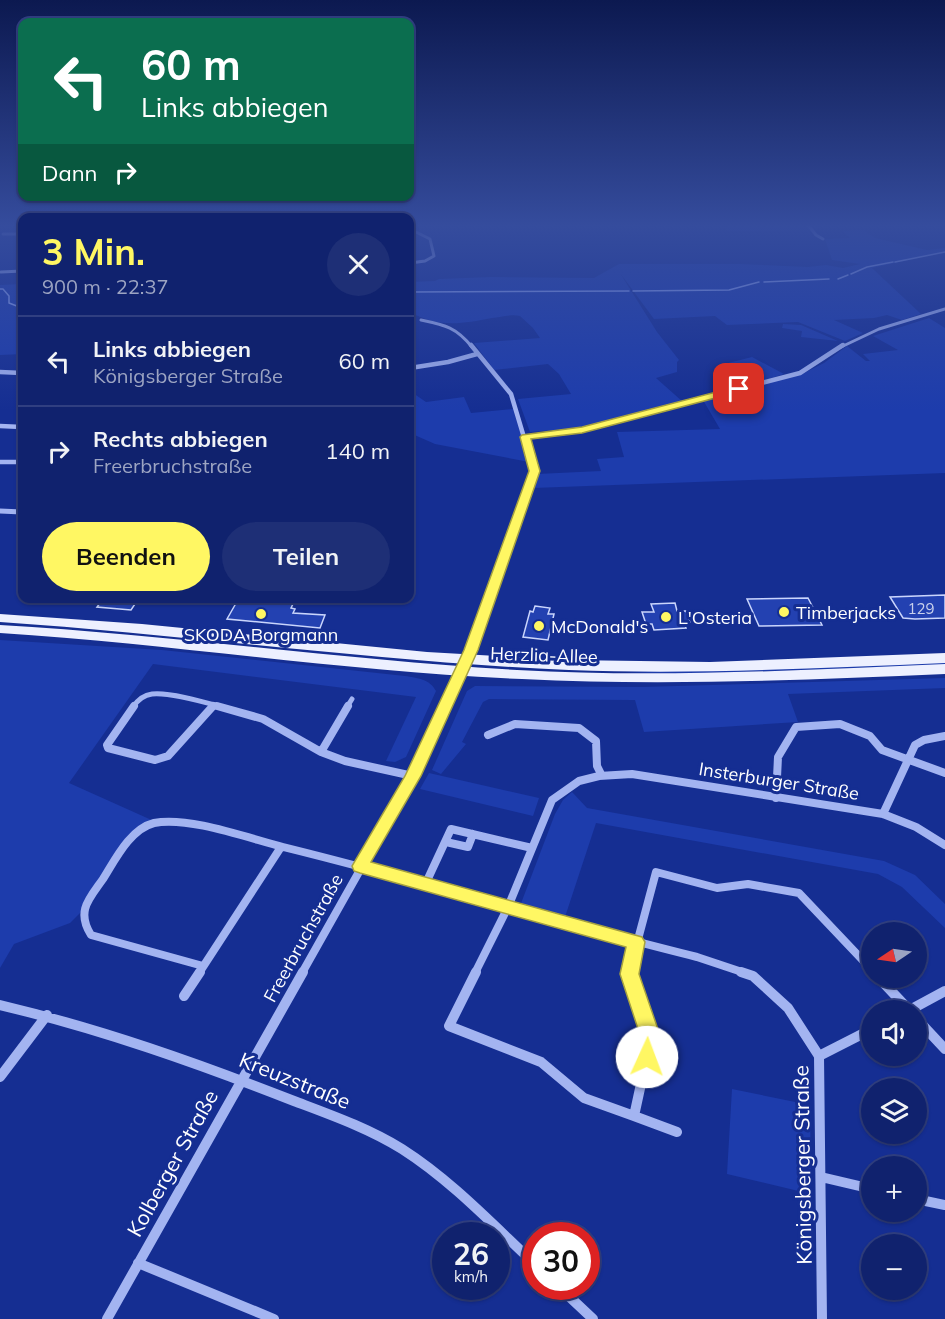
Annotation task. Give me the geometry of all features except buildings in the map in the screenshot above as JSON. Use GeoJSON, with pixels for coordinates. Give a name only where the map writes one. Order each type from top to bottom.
{"type":"FeatureCollection","features":[{"type":"Feature","properties":{"kind":"main road","name":"Herzlia-Allee"},"geometry":{"type":"LineString","coordinates":[[0,618],[112,625],[560,676],[681,678],[945,669]]}},
{"type":"Feature","properties":{"kind":"main road","name":"Herzlia-Allee"},"geometry":{"type":"LineString","coordinates":[[0,629],[463,664],[642,666],[945,658]]}},
{"type":"Feature","properties":{"kind":"street"},"geometry":{"type":"LineString","coordinates":[[525,437],[582,430],[800,373],[817,365],[846,343],[945,309]]}},
{"type":"Feature","properties":{"kind":"street","name":"Freerbruchstraße"},"geometry":{"type":"LineString","coordinates":[[242,1079],[360,866],[413,776],[463,664],[534,471],[511,394],[464,337],[449,326],[421,320]]}},
{"type":"Feature","properties":{"kind":"street"},"geometry":{"type":"LineString","coordinates":[[414,367],[448,362],[477,354]]}},
{"type":"Feature","properties":{"kind":"street"},"geometry":{"type":"LineString","coordinates":[[0,372],[18,373]]}},
{"type":"Feature","properties":{"kind":"street"},"geometry":{"type":"LineString","coordinates":[[0,426],[18,426]]}},
{"type":"Feature","properties":{"kind":"street"},"geometry":{"type":"LineString","coordinates":[[0,462],[18,462]]}},
{"type":"Feature","properties":{"kind":"street"},"geometry":{"type":"LineString","coordinates":[[0,511],[18,512]]}},
{"type":"Feature","properties":{"kind":"street"},"geometry":{"type":"LineString","coordinates":[[213,706],[168,756],[162,759],[155,760],[108,748],[107,745],[138,700],[151,694],[196,700],[263,719],[321,752],[345,761],[413,776]]}},
{"type":"Feature","properties":{"kind":"street"},"geometry":{"type":"LineString","coordinates":[[321,752],[352,699]]}},
{"type":"Feature","properties":{"kind":"street"},"geometry":{"type":"LineString","coordinates":[[488,735],[515,724],[579,728],[596,741],[597,766],[601,774]]}},
{"type":"Feature","properties":{"kind":"street"},"geometry":{"type":"LineString","coordinates":[[776,798],[777,757],[796,727],[840,724],[870,736],[882,750],[945,773]]}},
{"type":"Feature","properties":{"kind":"street"},"geometry":{"type":"LineString","coordinates":[[883,814],[915,745],[924,740],[945,736]]}},
{"type":"Feature","properties":{"kind":"street","name":"Insterburger Straße"},"geometry":{"type":"LineString","coordinates":[[634,1116],[584,1098],[540,1062],[449,1026],[508,907],[552,800],[573,784],[601,774],[632,774],[883,814],[916,827],[945,845]]}},
{"type":"Feature","properties":{"kind":"street","name":"Königsberger Straße"},"geometry":{"type":"LineString","coordinates":[[203,966],[91,935],[82,922],[83,910],[115,860],[139,830],[156,822],[179,821],[360,866],[697,957],[753,976],[788,1008],[819,1056],[822,1319]]}},
{"type":"Feature","properties":{"kind":"street"},"geometry":{"type":"LineString","coordinates":[[425,885],[451,829],[532,848]]}},
{"type":"Feature","properties":{"kind":"street"},"geometry":{"type":"LineString","coordinates":[[446,842],[468,848],[473,834]]}},
{"type":"Feature","properties":{"kind":"street"},"geometry":{"type":"LineString","coordinates":[[184,996],[281,847]]}},
{"type":"Feature","properties":{"kind":"street"},"geometry":{"type":"LineString","coordinates":[[677,1132],[634,1116],[651,1038],[629,974],[656,872],[717,888],[748,884],[799,893],[861,958]]}},
{"type":"Feature","properties":{"kind":"street"},"geometry":{"type":"LineString","coordinates":[[888,988],[899,1000]]}},
{"type":"Feature","properties":{"kind":"street"},"geometry":{"type":"LineString","coordinates":[[927,1001],[945,991]]}},
{"type":"Feature","properties":{"kind":"street","name":"Kreuzstraße"},"geometry":{"type":"LineString","coordinates":[[0,1005],[47,1015],[142,1044],[242,1079],[381,1136],[447,1181],[522,1252]]}},
{"type":"Feature","properties":{"kind":"street"},"geometry":{"type":"LineString","coordinates":[[0,1077],[47,1015]]}},
{"type":"Feature","properties":{"kind":"street"},"geometry":{"type":"LineString","coordinates":[[927,1030],[945,1049]]}},
{"type":"Feature","properties":{"kind":"street"},"geometry":{"type":"LineString","coordinates":[[819,1056],[861,1035]]}},
{"type":"Feature","properties":{"kind":"street","name":"Kolberger Straße"},"geometry":{"type":"LineString","coordinates":[[242,1079],[138,1263],[274,1319]]}},
{"type":"Feature","properties":{"kind":"street"},"geometry":{"type":"LineString","coordinates":[[821,1177],[861,1186]]}},
{"type":"Feature","properties":{"kind":"street"},"geometry":{"type":"LineString","coordinates":[[927,1201],[945,1205]]}},
{"type":"Feature","properties":{"kind":"street"},"geometry":{"type":"LineString","coordinates":[[107,1319],[138,1263]]}},
{"type":"Feature","properties":{"kind":"street"},"geometry":{"type":"LineString","coordinates":[[573,1300],[593,1319]]}},
{"type":"Feature","properties":{"kind":"shaded area"},"geometry":{"type":"Polygon","coordinates":[[[0,288],[18,288],[18,354],[0,355],[0,288]]]}},
{"type":"Feature","properties":{"kind":"shaded area"},"geometry":{"type":"Polygon","coordinates":[[[414,288],[629,288],[657,332],[679,360],[677,372],[656,378],[683,402],[580,428],[530,432],[518,399],[571,394],[559,374],[548,364],[494,370],[474,343],[540,338],[533,328],[520,316],[510,315],[450,323],[431,321],[414,314],[414,288]]]}},
{"type":"Feature","properties":{"kind":"shaded area"},"geometry":{"type":"Polygon","coordinates":[[[631,288],[893,288],[921,314],[902,320],[887,315],[834,320],[863,333],[845,341],[798,322],[727,325],[715,316],[654,319],[631,288]]]}},
{"type":"Feature","properties":{"kind":"shaded area"},"geometry":{"type":"Polygon","coordinates":[[[929,318],[945,328],[945,473],[533,488],[537,474],[601,471],[597,459],[624,457],[617,432],[720,429],[703,400],[802,374],[824,363],[847,346],[866,361],[870,361],[863,354],[898,350],[873,336],[929,318]]]}},
{"type":"Feature","properties":{"kind":"shaded area"},"geometry":{"type":"Polygon","coordinates":[[[783,324],[801,325],[838,341],[801,337],[802,331],[782,328],[783,324]]]}},
{"type":"Feature","properties":{"kind":"shaded area"},"geometry":{"type":"Polygon","coordinates":[[[752,357],[784,374],[756,383],[724,364],[752,357]]]}},
{"type":"Feature","properties":{"kind":"shaded area"},"geometry":{"type":"Polygon","coordinates":[[[414,394],[426,402],[464,397],[471,413],[513,409],[529,462],[435,444],[414,435],[414,394]]]}},
{"type":"Feature","properties":{"kind":"shaded area"},"geometry":{"type":"Polygon","coordinates":[[[0,640],[162,650],[405,676],[427,682],[436,691],[406,757],[395,762],[386,761],[416,697],[153,664],[69,783],[156,822],[139,830],[83,910],[70,923],[14,944],[0,968],[0,640]]]}},
{"type":"Feature","properties":{"kind":"shaded area"},"geometry":{"type":"Polygon","coordinates":[[[945,661],[945,665],[677,674],[624,672],[945,661]]]}},
{"type":"Feature","properties":{"kind":"shaded area"},"geometry":{"type":"Polygon","coordinates":[[[945,678],[945,688],[788,694],[798,722],[644,732],[635,700],[489,699],[483,702],[462,742],[466,744],[441,774],[432,770],[467,691],[475,686],[643,687],[945,678]]]}},
{"type":"Feature","properties":{"kind":"shaded area"},"geometry":{"type":"Polygon","coordinates":[[[429,773],[539,798],[533,816],[420,789],[429,773]]]}},
{"type":"Feature","properties":{"kind":"shaded area"},"geometry":{"type":"Polygon","coordinates":[[[572,792],[587,808],[884,861],[915,875],[945,904],[945,928],[902,887],[878,874],[596,823],[565,917],[520,906],[555,814],[563,800],[572,792]]]}},
{"type":"Feature","properties":{"kind":"shaded area"},"geometry":{"type":"Polygon","coordinates":[[[732,1089],[810,1105],[811,1194],[727,1174],[732,1089]]]}},
{"type":"Feature","properties":{"kind":"waterway"},"geometry":{"type":"LineString","coordinates":[[633,291],[729,290],[738,288]]}},
{"type":"Feature","properties":{"kind":"waterway"},"geometry":{"type":"LineString","coordinates":[[0,289],[3,289],[9,296],[9,303],[18,306]]}},
{"type":"Feature","properties":{"kind":"waterway"},"geometry":{"type":"LineString","coordinates":[[414,292],[629,291]]}},
{"type":"Feature","properties":{"kind":"place","name":"Timberjacks"},"geometry":{"type":"Point","coordinates":[784,612]}},
{"type":"Feature","properties":{"kind":"place","name":"SKODA Borgmann"},"geometry":{"type":"Point","coordinates":[261,614]}},
{"type":"Feature","properties":{"kind":"place","name":"L'Osteria"},"geometry":{"type":"Point","coordinates":[666,617]}},
{"type":"Feature","properties":{"kind":"place","name":"McDonald's"},"geometry":{"type":"Point","coordinates":[539,626]}},
{"type":"Feature","properties":{"kind":"route"},"geometry":{"type":"LineString","coordinates":[[647,1057],[651,1038],[629,974],[636,942],[360,866],[413,776],[471,650],[534,471],[525,437],[582,430],[739,389]]}}]}
